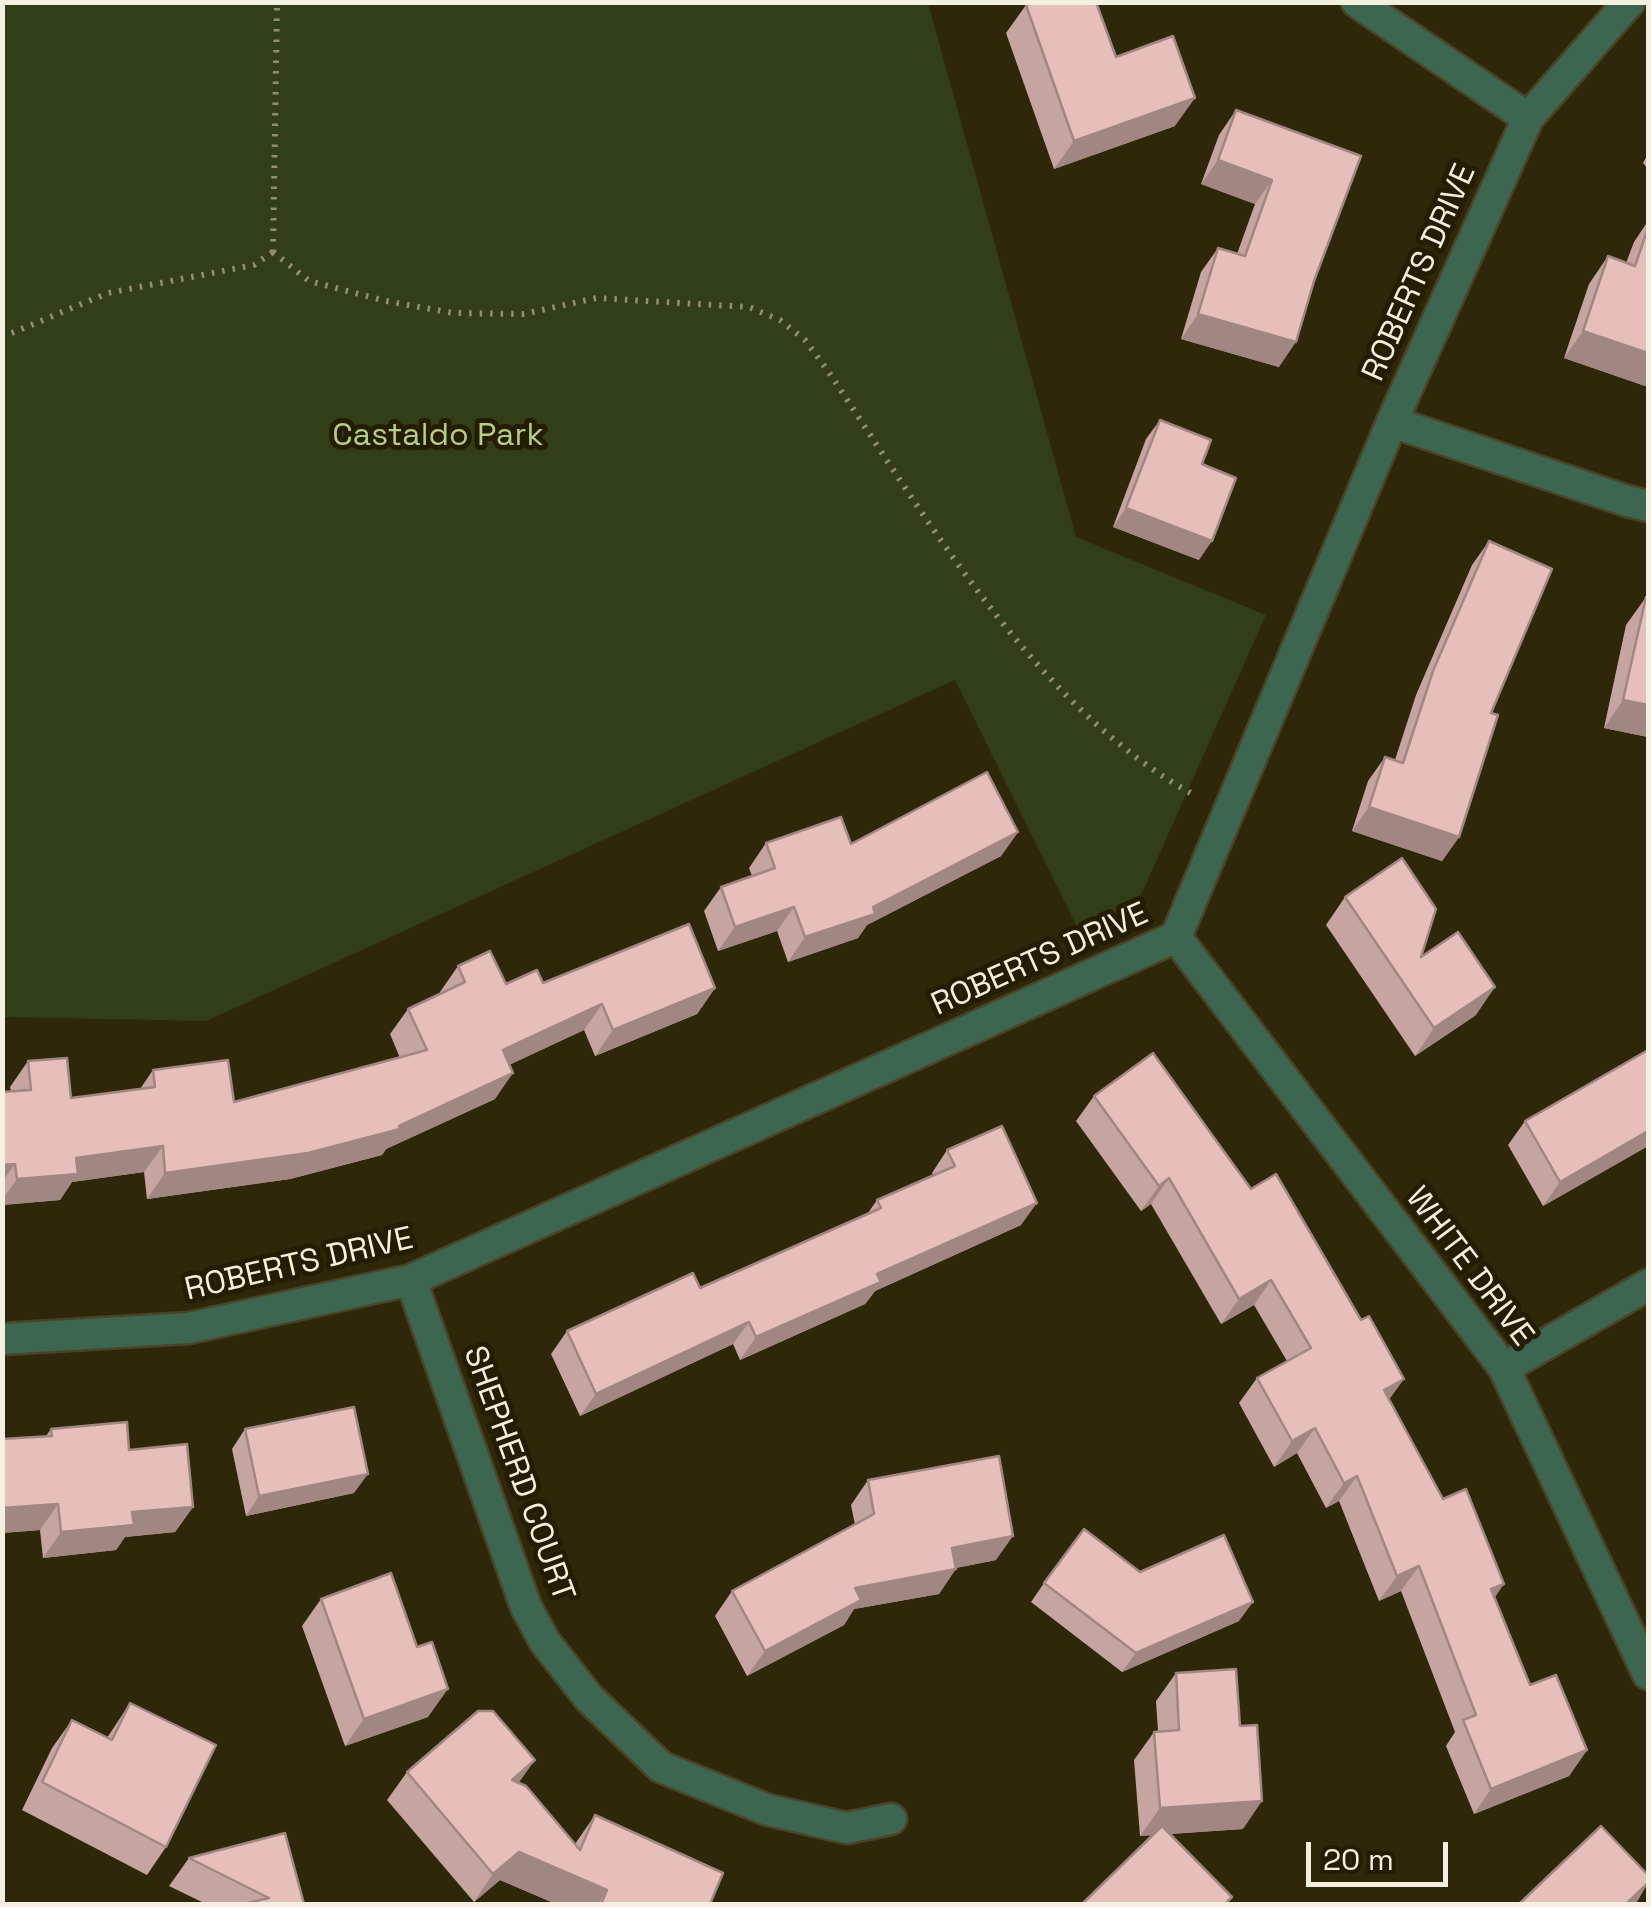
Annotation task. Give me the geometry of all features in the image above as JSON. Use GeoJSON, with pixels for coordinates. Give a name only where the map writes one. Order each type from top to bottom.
{"type":"FeatureCollection","features":[{"type":"Feature","properties":{"kind":"street"},"geometry":{"type":"LineString","coordinates":[[1357,2],[1528,118]]}},
{"type":"Feature","properties":{"kind":"street","name":"ROBERTS DRIVE"},"geometry":{"type":"LineString","coordinates":[[2,1339],[188,1328],[411,1280],[1176,937],[1392,422],[1528,118],[1629,2]]}},
{"type":"Feature","properties":{"kind":"street"},"geometry":{"type":"LineString","coordinates":[[1392,422],[1648,506]]}},
{"type":"Feature","properties":{"kind":"street","name":"WHITE DRIVE"},"geometry":{"type":"LineString","coordinates":[[1176,937],[1504,1368],[1648,1674]]}},
{"type":"Feature","properties":{"kind":"street","name":"SHEPHERD COURT"},"geometry":{"type":"LineString","coordinates":[[411,1280],[526,1608],[545,1642],[589,1698],[661,1766],[750,1802],[847,1828],[891,1819]]}},
{"type":"Feature","properties":{"kind":"street"},"geometry":{"type":"LineString","coordinates":[[1504,1368],[1648,1284]]}},
{"type":"Feature","properties":{"kind":"path"},"geometry":{"type":"LineString","coordinates":[[276,2],[274,252],[308,282],[453,313],[524,314],[596,298],[750,306],[780,320],[805,340],[828,370],[1003,625],[1101,729],[1186,791],[1228,813]]}},
{"type":"Feature","properties":{"kind":"path"},"geometry":{"type":"LineString","coordinates":[[2,337],[108,293],[254,265],[274,252]]}},
{"type":"Feature","properties":{"kind":"green space","name":"Castaldo Park"},"geometry":{"type":"Polygon","coordinates":[[[3,2],[928,3],[1076,537],[1266,615],[1142,893],[1125,909],[1078,929],[955,680],[206,1021],[3,1017],[3,2]]]}},
{"type":"Feature","properties":{"kind":"building"},"geometry":{"type":"Polygon","coordinates":[[[1096,2],[1116,57],[1173,36],[1195,98],[1074,141],[1026,5],[1096,2]]]}},
{"type":"Feature","properties":{"kind":"building"},"geometry":{"type":"Polygon","coordinates":[[[1236,110],[1361,156],[1314,281],[1296,342],[1198,314],[1218,248],[1245,256],[1272,180],[1218,160],[1236,110]]]}},
{"type":"Feature","properties":{"kind":"building"},"geometry":{"type":"Polygon","coordinates":[[[1648,228],[1648,353],[1583,331],[1608,256],[1635,266],[1648,228]]]}},
{"type":"Feature","properties":{"kind":"building"},"geometry":{"type":"Polygon","coordinates":[[[1160,420],[1211,440],[1202,464],[1236,478],[1212,541],[1126,508],[1160,420]]]}},
{"type":"Feature","properties":{"kind":"building"},"geometry":{"type":"Polygon","coordinates":[[[1489,541],[1552,569],[1491,713],[1498,715],[1459,837],[1369,807],[1385,757],[1403,763],[1433,671],[1489,541]]]}},
{"type":"Feature","properties":{"kind":"building"},"geometry":{"type":"Polygon","coordinates":[[[1648,597],[1648,705],[1623,700],[1648,597]]]}},
{"type":"Feature","properties":{"kind":"building"},"geometry":{"type":"Polygon","coordinates":[[[987,772],[1018,832],[873,907],[875,914],[805,937],[794,907],[735,927],[721,887],[775,868],[766,843],[841,817],[851,844],[987,772]]]}},
{"type":"Feature","properties":{"kind":"building"},"geometry":{"type":"Polygon","coordinates":[[[1402,858],[1436,909],[1421,957],[1458,932],[1495,987],[1434,1028],[1345,897],[1402,858]]]}},
{"type":"Feature","properties":{"kind":"building"},"geometry":{"type":"Polygon","coordinates":[[[689,924],[715,988],[613,1030],[602,1004],[503,1050],[513,1073],[399,1126],[400,1129],[308,1153],[165,1173],[163,1146],[76,1158],[78,1174],[17,1179],[15,1164],[2,1165],[2,1092],[31,1090],[28,1061],[67,1058],[71,1098],[155,1087],[153,1070],[228,1060],[234,1102],[427,1050],[408,1009],[465,982],[458,966],[490,951],[506,984],[537,970],[543,983],[689,924]]]}},
{"type":"Feature","properties":{"kind":"building"},"geometry":{"type":"Polygon","coordinates":[[[1648,1050],[1648,1131],[1560,1182],[1525,1121],[1648,1050]]]}},
{"type":"Feature","properties":{"kind":"building"},"geometry":{"type":"Polygon","coordinates":[[[1153,1053],[1251,1189],[1276,1174],[1361,1320],[1369,1316],[1404,1379],[1384,1390],[1443,1499],[1466,1489],[1504,1584],[1491,1589],[1530,1685],[1556,1675],[1587,1750],[1491,1789],[1463,1720],[1476,1715],[1419,1566],[1397,1576],[1357,1476],[1344,1483],[1315,1428],[1292,1441],[1257,1378],[1311,1348],[1271,1280],[1239,1299],[1169,1178],[1159,1186],[1094,1096],[1153,1053]]]}},
{"type":"Feature","properties":{"kind":"building"},"geometry":{"type":"Polygon","coordinates":[[[1002,1126],[1037,1203],[877,1274],[881,1282],[756,1337],[749,1322],[596,1394],[567,1331],[693,1273],[700,1288],[881,1208],[877,1200],[955,1166],[947,1150],[1002,1126]]]}},
{"type":"Feature","properties":{"kind":"building"},"geometry":{"type":"Polygon","coordinates":[[[354,1407],[368,1474],[259,1496],[245,1429],[354,1407]]]}},
{"type":"Feature","properties":{"kind":"building"},"geometry":{"type":"Polygon","coordinates":[[[127,1422],[129,1450],[187,1444],[193,1507],[132,1512],[134,1525],[61,1532],[58,1504],[2,1508],[2,1439],[52,1436],[51,1429],[127,1422]]]}},
{"type":"Feature","properties":{"kind":"building"},"geometry":{"type":"Polygon","coordinates":[[[999,1456],[1013,1536],[952,1548],[956,1569],[855,1588],[861,1600],[765,1651],[732,1591],[874,1514],[868,1480],[999,1456]]]}},
{"type":"Feature","properties":{"kind":"building"},"geometry":{"type":"Polygon","coordinates":[[[1084,1529],[1140,1572],[1224,1535],[1253,1602],[1136,1653],[1044,1583],[1084,1529]]]}},
{"type":"Feature","properties":{"kind":"building"},"geometry":{"type":"Polygon","coordinates":[[[391,1573],[417,1647],[432,1642],[448,1689],[364,1719],[321,1599],[391,1573]]]}},
{"type":"Feature","properties":{"kind":"building"},"geometry":{"type":"Polygon","coordinates":[[[1236,1669],[1240,1726],[1257,1725],[1262,1801],[1160,1808],[1154,1732],[1179,1730],[1176,1673],[1236,1669]]]}},
{"type":"Feature","properties":{"kind":"building"},"geometry":{"type":"Polygon","coordinates":[[[130,1703],[216,1745],[166,1847],[42,1782],[72,1720],[112,1740],[130,1703]]]}},
{"type":"Feature","properties":{"kind":"building"},"geometry":{"type":"Polygon","coordinates":[[[478,1711],[493,1711],[535,1760],[512,1780],[526,1786],[580,1850],[595,1815],[723,1873],[710,1904],[601,1904],[607,1890],[519,1852],[493,1874],[407,1772],[478,1711]]]}},
{"type":"Feature","properties":{"kind":"building"},"geometry":{"type":"Polygon","coordinates":[[[1162,1826],[1232,1897],[1225,1904],[1082,1904],[1162,1826]]]}},
{"type":"Feature","properties":{"kind":"building"},"geometry":{"type":"Polygon","coordinates":[[[1601,1826],[1648,1875],[1648,1883],[1626,1904],[1519,1904],[1601,1826]]]}},
{"type":"Feature","properties":{"kind":"building"},"geometry":{"type":"Polygon","coordinates":[[[285,1833],[304,1904],[243,1904],[269,1898],[189,1858],[285,1833]]]}}]}
